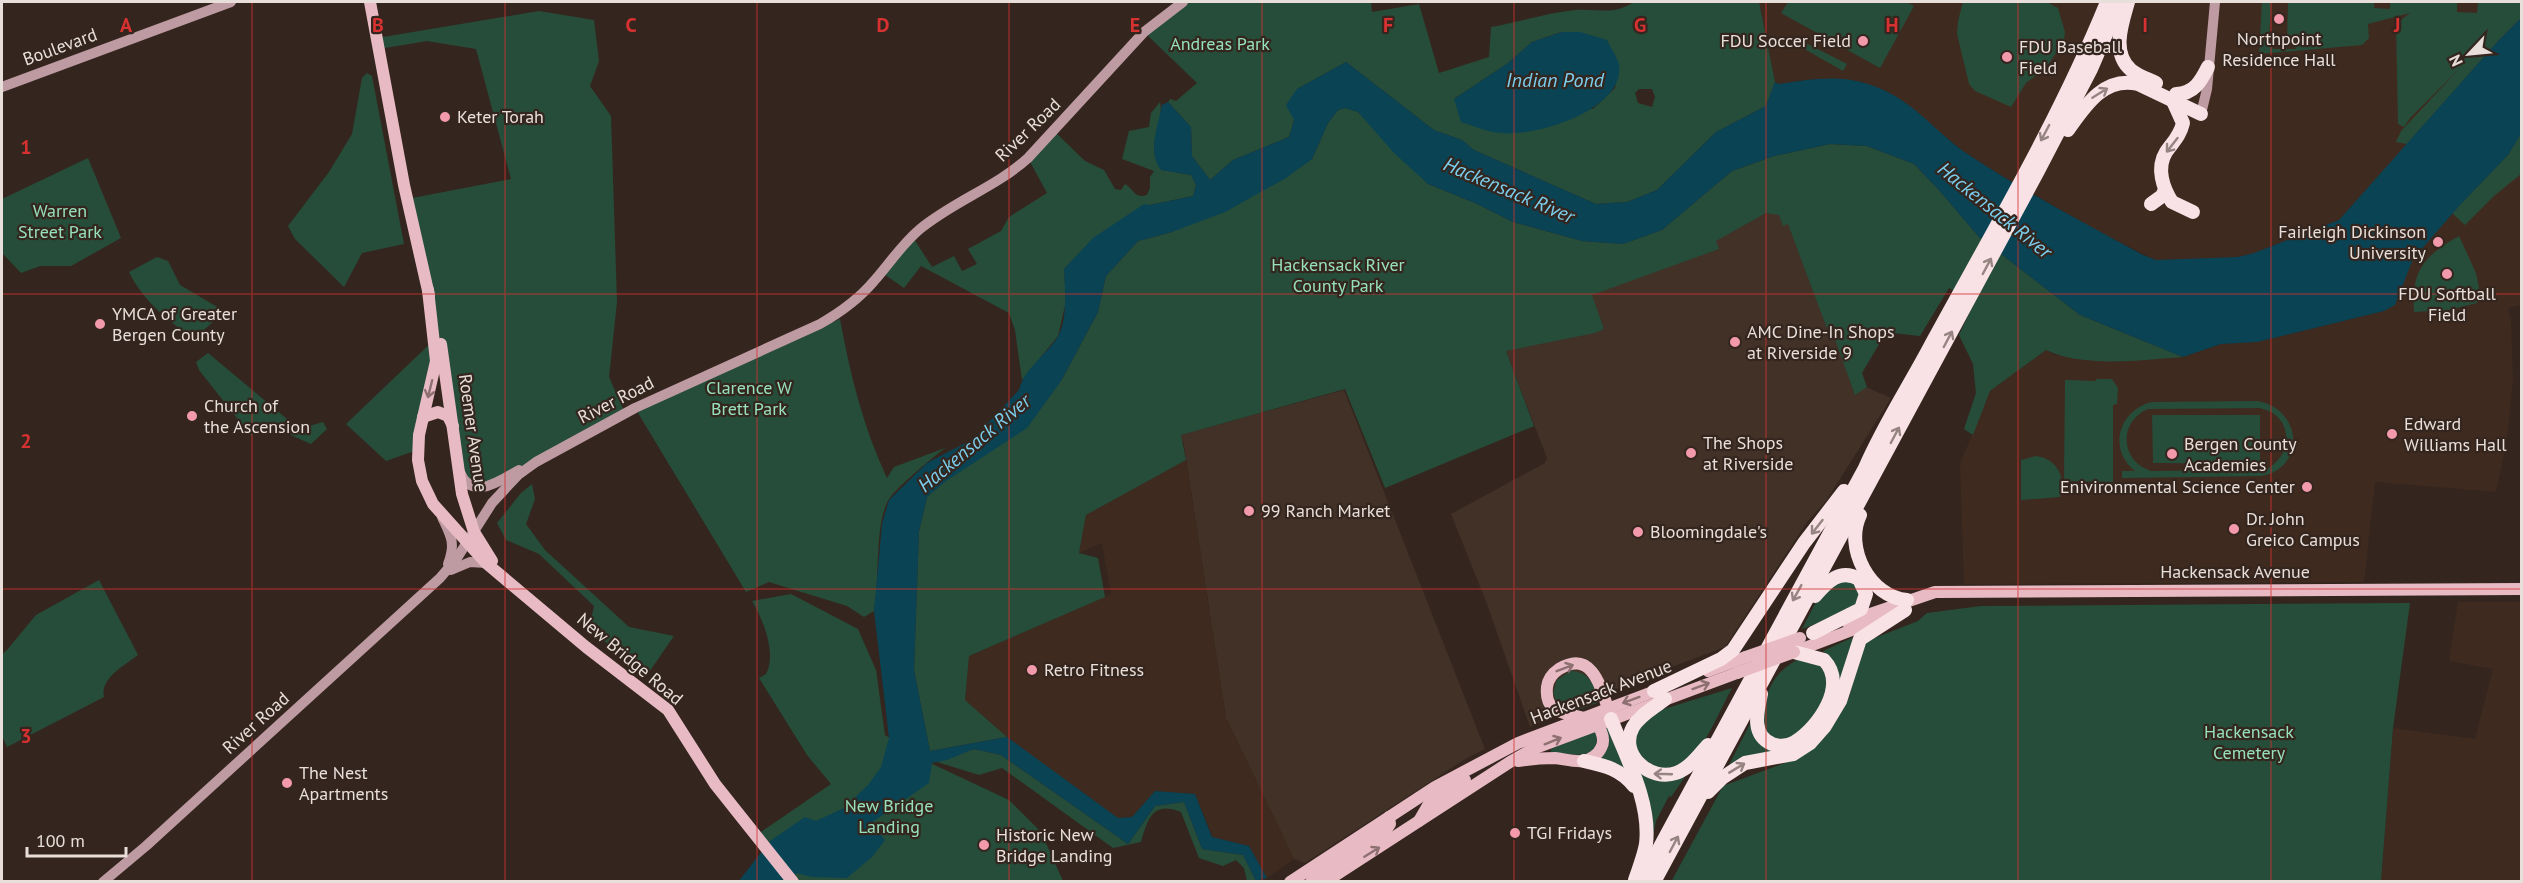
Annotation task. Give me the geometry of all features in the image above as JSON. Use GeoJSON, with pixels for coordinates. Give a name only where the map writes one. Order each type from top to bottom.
{"type":"FeatureCollection","features":[{"type":"Feature","properties":{"kind":"highway"},"geometry":{"type":"LineString","coordinates":[[2096,2],[2098,24]]}},
{"type":"Feature","properties":{"kind":"highway"},"geometry":{"type":"LineString","coordinates":[[2033,168],[2107,2]]}},
{"type":"Feature","properties":{"kind":"highway"},"geometry":{"type":"LineString","coordinates":[[1654,882],[1875,474],[1956,312],[2033,168],[2091,69],[2120,2]]}},
{"type":"Feature","properties":{"kind":"highway"},"geometry":{"type":"LineString","coordinates":[[2128,2],[2119,46],[2123,60],[2130,69],[2175,98],[2183,123],[2178,138],[2163,158],[2162,181],[2172,202],[2193,212]]}},
{"type":"Feature","properties":{"kind":"highway"},"geometry":{"type":"LineString","coordinates":[[2175,98],[2191,92],[2208,67]]}},
{"type":"Feature","properties":{"kind":"highway"},"geometry":{"type":"LineString","coordinates":[[2033,168],[2086,104],[2102,90],[2127,82],[2138,84],[2202,111]]}},
{"type":"Feature","properties":{"kind":"highway"},"geometry":{"type":"LineString","coordinates":[[2151,204],[2162,196],[2165,190]]}},
{"type":"Feature","properties":{"kind":"highway"},"geometry":{"type":"LineString","coordinates":[[1641,882],[1859,478],[1874,446],[1956,312]]}},
{"type":"Feature","properties":{"kind":"highway"},"geometry":{"type":"LineString","coordinates":[[1724,728],[1694,762],[1668,775],[1651,773],[1640,766],[1632,754],[1631,732],[1638,720],[1660,695],[1733,650],[1804,543],[1840,497],[1867,450],[1874,446]]}},
{"type":"Feature","properties":{"kind":"highway"},"geometry":{"type":"LineString","coordinates":[[1694,807],[1722,778],[1739,766],[1751,760],[1793,754],[1810,743],[1825,726],[1840,701],[1860,639],[1906,605],[1881,589],[1866,572],[1857,551],[1856,527],[1875,474]]}},
{"type":"Feature","properties":{"kind":"highway"},"geometry":{"type":"LineString","coordinates":[[1800,614],[1828,581],[1838,576],[1852,576],[1862,582],[1866,594],[1861,609],[1814,633]]}},
{"type":"Feature","properties":{"kind":"highway"},"geometry":{"type":"LineString","coordinates":[[1765,678],[1757,718],[1758,730],[1765,740],[1774,744],[1792,744],[1809,730],[1825,709],[1832,694],[1833,681],[1830,667],[1824,660],[1794,652]]}},
{"type":"Feature","properties":{"kind":"highway"},"geometry":{"type":"LineString","coordinates":[[1609,714],[1639,792],[1647,832],[1645,851],[1634,882]]}},
{"type":"Feature","properties":{"kind":"highway"},"geometry":{"type":"LineString","coordinates":[[1584,761],[1618,770],[1639,792]]}},
{"type":"Feature","properties":{"kind":"main road","name":"Boulevard"},"geometry":{"type":"LineString","coordinates":[[2,87],[231,2]]}},
{"type":"Feature","properties":{"kind":"main road","name":"Roemer Avenue"},"geometry":{"type":"LineString","coordinates":[[369,2],[444,360],[462,494],[474,532],[502,574]]}},
{"type":"Feature","properties":{"kind":"main road","name":"River Road"},"geometry":{"type":"LineString","coordinates":[[103,882],[146,846],[445,573],[467,543],[484,514],[503,491],[536,462],[610,420],[820,324],[849,306],[917,231],[945,210],[1010,172],[1028,158],[1144,32],[1183,2]]}},
{"type":"Feature","properties":{"kind":"main road"},"geometry":{"type":"LineString","coordinates":[[2202,111],[2215,2]]}},
{"type":"Feature","properties":{"kind":"main road","name":"Roemer Avenue"},"geometry":{"type":"LineString","coordinates":[[428,290],[436,361],[417,448],[420,473],[429,496],[442,515]]}},
{"type":"Feature","properties":{"kind":"main road"},"geometry":{"type":"LineString","coordinates":[[423,417],[438,412],[448,416],[453,426]]}},
{"type":"Feature","properties":{"kind":"main road"},"geometry":{"type":"LineString","coordinates":[[455,455],[462,478],[467,483],[480,488],[497,483],[536,462]]}},
{"type":"Feature","properties":{"kind":"main road"},"geometry":{"type":"LineString","coordinates":[[442,515],[453,542],[453,550],[445,573]]}},
{"type":"Feature","properties":{"kind":"main road","name":"New Bridge Road"},"geometry":{"type":"LineString","coordinates":[[442,515],[486,563],[502,574],[586,647],[668,710],[715,784],[793,882]]}},
{"type":"Feature","properties":{"kind":"main road"},"geometry":{"type":"LineString","coordinates":[[445,573],[465,563],[486,563]]}},
{"type":"Feature","properties":{"kind":"main road","name":"Hackensack Avenue"},"geometry":{"type":"LineString","coordinates":[[1290,882],[1435,787],[1536,735],[1585,717],[1609,714],[1660,695],[1746,657],[1814,633],[1950,594],[2522,589]]}},
{"type":"Feature","properties":{"kind":"main road","name":"Hackensack Avenue"},"geometry":{"type":"LineString","coordinates":[[1660,695],[1737,673],[1906,605]]}},
{"type":"Feature","properties":{"kind":"main road"},"geometry":{"type":"LineString","coordinates":[[1510,762],[1553,758],[1584,761],[1594,757],[1603,745],[1603,735],[1598,724],[1585,717],[1568,716],[1557,712],[1549,702],[1547,684],[1555,672],[1566,665],[1584,665],[1594,674],[1609,714]]}},
{"type":"Feature","properties":{"kind":"main road","name":"Hackensack Avenue"},"geometry":{"type":"LineString","coordinates":[[1324,882],[1419,823],[1510,762],[1549,742],[1598,724],[1609,714]]}},
{"type":"Feature","properties":{"kind":"main road"},"geometry":{"type":"LineString","coordinates":[[1389,817],[1397,821],[1419,823],[1430,802],[1499,754]]}},
{"type":"Feature","properties":{"kind":"main road"},"geometry":{"type":"LineString","coordinates":[[1311,882],[1323,871],[1386,830],[1390,824],[1389,817]]}},
{"type":"Feature","properties":{"kind":"shaded area","name":"Fairleigh Dickinson University"},"geometry":{"type":"Polygon","coordinates":[[[1759,2],[2521,2],[2521,305],[2508,308],[2511,321],[2513,379],[2507,439],[2496,492],[2375,482],[2364,582],[1964,584],[1960,464],[1990,391],[2046,350],[2055,355],[2183,357],[2221,344],[2257,342],[2384,311],[2339,220],[2238,257],[2156,260],[2094,229],[1999,174],[1966,153],[1887,91],[1859,81],[1812,79],[1779,84],[1775,82],[1759,2]]]}},
{"type":"Feature","properties":{"kind":"shaded area"},"geometry":{"type":"Polygon","coordinates":[[[1732,171],[1807,223],[1866,387],[1891,398],[1826,501],[1807,522],[1725,647],[1637,680],[1530,727],[1487,604],[1451,514],[1545,463],[1547,458],[1506,351],[1623,244],[1662,230],[1732,171]]]}},
{"type":"Feature","properties":{"kind":"shaded area"},"geometry":{"type":"Polygon","coordinates":[[[1344,390],[1485,749],[1467,758],[1305,863],[1294,859],[1226,718],[1184,445],[1180,435],[1344,390]]]}},
{"type":"Feature","properties":{"kind":"shaded area"},"geometry":{"type":"Polygon","coordinates":[[[1186,460],[1226,718],[1294,859],[1267,878],[1249,846],[1213,837],[1195,794],[1155,791],[1132,817],[1117,818],[1007,737],[965,700],[969,656],[1111,594],[1102,543],[1079,553],[1086,515],[1186,460]]]}},
{"type":"Feature","properties":{"kind":"shaded area"},"geometry":{"type":"Polygon","coordinates":[[[2458,602],[2521,602],[2521,881],[2381,882],[2393,728],[2475,739],[2493,669],[2449,661],[2458,602]]]}},
{"type":"Feature","properties":{"kind":"green space","name":"Andreas Park"},"geometry":{"type":"Polygon","coordinates":[[[1183,2],[1371,2],[1372,12],[1419,4],[1439,73],[1489,57],[1491,27],[1544,15],[1564,11],[1619,9],[1634,2],[1759,2],[1775,82],[1766,106],[1716,132],[1657,190],[1627,202],[1596,204],[1474,150],[1462,140],[1434,130],[1346,62],[1297,89],[1294,120],[1289,137],[1233,160],[1210,180],[1192,156],[1191,127],[1168,102],[1170,99],[1176,101],[1197,83],[1144,32],[1183,2]],[[1561,32],[1532,42],[1508,63],[1454,99],[1593,109],[1615,88],[1619,65],[1561,32]],[[1639,89],[1635,93],[1638,103],[1652,107],[1655,97],[1652,89],[1639,89]]]}},
{"type":"Feature","properties":{"kind":"green space","name":"FDU Soccer Field"},"geometry":{"type":"Polygon","coordinates":[[[1788,2],[1906,2],[1914,6],[1880,68],[1781,13],[1788,2]]]}},
{"type":"Feature","properties":{"kind":"green space","name":"FDU Baseball Field"},"geometry":{"type":"Polygon","coordinates":[[[1963,2],[2047,2],[2058,8],[2065,32],[2064,41],[2046,68],[2026,83],[2011,107],[1975,91],[1969,84],[1957,34],[1963,2]]]}},
{"type":"Feature","properties":{"kind":"green space"},"geometry":{"type":"Polygon","coordinates":[[[2262,2],[2271,2],[2269,40],[2273,49],[2297,49],[2287,42],[2288,2],[2374,2],[2374,8],[2390,9],[2390,2],[2457,2],[2457,12],[2477,13],[2478,2],[2521,2],[2521,18],[2407,144],[2396,142],[2401,131],[2460,68],[2410,118],[2404,127],[2398,124],[2396,24],[2410,13],[2368,24],[2369,38],[2362,45],[2259,54],[2262,2]]]}},
{"type":"Feature","properties":{"kind":"green space"},"geometry":{"type":"Polygon","coordinates":[[[539,11],[594,20],[599,61],[590,86],[611,116],[617,302],[609,377],[625,413],[497,483],[467,483],[438,331],[407,199],[511,179],[476,49],[427,41],[379,49],[377,38],[539,11]]]}},
{"type":"Feature","properties":{"kind":"green space"},"geometry":{"type":"Polygon","coordinates":[[[1796,38],[1847,64],[1843,71],[1794,43],[1796,38]]]}},
{"type":"Feature","properties":{"kind":"green space"},"geometry":{"type":"Polygon","coordinates":[[[367,73],[372,76],[404,244],[362,253],[344,287],[295,239],[288,226],[329,172],[352,134],[362,78],[367,73]]]}},
{"type":"Feature","properties":{"kind":"green space"},"geometry":{"type":"Polygon","coordinates":[[[1160,102],[1160,119],[1154,153],[1162,170],[1191,175],[1196,185],[1193,196],[1150,205],[1094,238],[1064,269],[1066,301],[1058,336],[1022,380],[1015,330],[1009,313],[921,266],[904,288],[881,272],[912,236],[932,267],[954,256],[962,271],[977,264],[968,249],[1001,231],[1009,217],[1047,193],[1028,158],[1054,131],[1085,161],[1104,170],[1115,189],[1121,190],[1125,184],[1139,196],[1147,195],[1150,188],[1150,177],[1154,171],[1122,159],[1129,131],[1149,127],[1151,113],[1160,102]]]}},
{"type":"Feature","properties":{"kind":"green space","name":"Hackensack River County Park"},"geometry":{"type":"Polygon","coordinates":[[[1345,108],[1358,112],[1428,184],[1475,203],[1513,222],[1582,241],[1623,244],[1662,230],[1732,171],[1774,156],[1830,144],[1867,146],[1914,164],[1979,237],[2080,315],[2183,357],[2095,361],[2061,356],[2046,350],[1990,391],[1973,435],[1964,429],[1976,393],[1973,364],[1959,335],[1974,303],[1949,288],[1920,336],[1893,333],[1882,339],[1862,373],[1867,387],[1855,395],[1833,334],[1826,326],[1788,224],[1783,226],[1779,215],[1766,213],[1716,241],[1719,249],[1592,295],[1604,329],[1595,333],[1506,351],[1534,426],[1385,488],[1345,389],[1181,435],[1186,460],[1086,515],[1079,553],[1098,558],[1105,597],[969,656],[965,700],[1007,737],[930,751],[914,670],[919,531],[927,497],[1061,381],[1098,312],[1106,276],[1138,241],[1172,232],[1312,159],[1328,123],[1338,110],[1345,108]]]}},
{"type":"Feature","properties":{"kind":"green space"},"geometry":{"type":"Polygon","coordinates":[[[2521,134],[2521,174],[2494,196],[2465,225],[2452,213],[2508,155],[2521,134]]]}},
{"type":"Feature","properties":{"kind":"green space","name":"Warren Street Park"},"geometry":{"type":"Polygon","coordinates":[[[88,158],[121,238],[71,266],[40,266],[21,273],[2,253],[2,199],[88,158]]]}},
{"type":"Feature","properties":{"kind":"green space","name":"FDU Softball Field"},"geometry":{"type":"Polygon","coordinates":[[[2459,236],[2476,273],[2481,298],[2477,303],[2448,310],[2414,312],[2415,285],[2422,266],[2437,250],[2459,236]]]}},
{"type":"Feature","properties":{"kind":"green space"},"geometry":{"type":"Polygon","coordinates":[[[157,257],[168,261],[180,285],[219,308],[219,317],[193,339],[149,301],[129,272],[157,257]]]}},
{"type":"Feature","properties":{"kind":"green space","name":"Clarence W Brett Park"},"geometry":{"type":"Polygon","coordinates":[[[840,319],[858,400],[887,478],[894,467],[945,448],[907,480],[889,499],[881,523],[874,611],[864,617],[847,606],[769,582],[746,592],[635,408],[840,319]]]}},
{"type":"Feature","properties":{"kind":"green space"},"geometry":{"type":"Polygon","coordinates":[[[435,339],[417,450],[386,461],[346,424],[435,339]]]}},
{"type":"Feature","properties":{"kind":"green space"},"geometry":{"type":"Polygon","coordinates":[[[208,353],[299,429],[323,422],[327,429],[311,444],[266,424],[251,436],[199,370],[196,362],[208,353]]]}},
{"type":"Feature","properties":{"kind":"green space"},"geometry":{"type":"Polygon","coordinates":[[[2112,379],[2118,388],[2117,404],[2113,405],[2113,482],[2064,481],[2065,380],[2095,381],[2112,379]]]}},
{"type":"Feature","properties":{"kind":"green space"},"geometry":{"type":"Polygon","coordinates":[[[2257,401],[2272,406],[2283,415],[2290,426],[2293,438],[2292,451],[2286,462],[2276,471],[2261,476],[2122,478],[2122,471],[2135,471],[2126,462],[2121,452],[2119,442],[2121,431],[2131,413],[2152,402],[2257,401]],[[2259,408],[2148,409],[2131,423],[2127,441],[2129,450],[2133,459],[2151,471],[2264,470],[2281,456],[2285,446],[2284,427],[2279,418],[2259,408]]]}},
{"type":"Feature","properties":{"kind":"green space"},"geometry":{"type":"Polygon","coordinates":[[[2152,415],[2260,415],[2260,464],[2153,463],[2152,415]]]}},
{"type":"Feature","properties":{"kind":"green space"},"geometry":{"type":"Polygon","coordinates":[[[2036,456],[2050,461],[2058,470],[2062,483],[2060,497],[2021,500],[2021,460],[2036,456]]]}},
{"type":"Feature","properties":{"kind":"green space"},"geometry":{"type":"Polygon","coordinates":[[[532,484],[535,499],[526,524],[545,550],[629,627],[674,636],[647,675],[589,629],[594,606],[539,554],[506,540],[497,523],[521,493],[532,484]]]}},
{"type":"Feature","properties":{"kind":"green space"},"geometry":{"type":"Polygon","coordinates":[[[99,580],[138,655],[109,678],[104,697],[7,747],[2,736],[2,654],[36,615],[99,580]]]}},
{"type":"Feature","properties":{"kind":"green space"},"geometry":{"type":"Polygon","coordinates":[[[1843,580],[1855,584],[1860,597],[1851,611],[1802,629],[1820,594],[1843,580]]]}},
{"type":"Feature","properties":{"kind":"green space","name":"New Bridge Landing"},"geometry":{"type":"Polygon","coordinates":[[[791,594],[858,629],[876,670],[885,735],[926,761],[1009,800],[1041,832],[1063,881],[797,881],[758,834],[831,784],[807,755],[759,678],[766,674],[770,657],[764,627],[752,601],[791,594]]]}},
{"type":"Feature","properties":{"kind":"green space","name":"Hackensack Cemetery"},"geometry":{"type":"Polygon","coordinates":[[[2410,603],[2393,728],[2381,881],[1671,882],[1723,786],[1798,758],[1826,735],[1849,698],[1862,643],[1918,621],[1927,613],[1981,606],[2410,603]]]}},
{"type":"Feature","properties":{"kind":"green space"},"geometry":{"type":"Polygon","coordinates":[[[1858,635],[1841,689],[1829,657],[1823,651],[1858,635]]]}},
{"type":"Feature","properties":{"kind":"green space"},"geometry":{"type":"Polygon","coordinates":[[[1801,658],[1819,662],[1828,676],[1824,701],[1806,726],[1788,740],[1770,738],[1762,729],[1764,707],[1770,687],[1782,671],[1801,658]]]}},
{"type":"Feature","properties":{"kind":"green space"},"geometry":{"type":"Polygon","coordinates":[[[1571,671],[1586,676],[1595,688],[1599,699],[1597,703],[1572,712],[1558,706],[1553,693],[1557,680],[1571,671]]]}},
{"type":"Feature","properties":{"kind":"green space"},"geometry":{"type":"Polygon","coordinates":[[[1732,688],[1701,746],[1685,764],[1676,769],[1648,766],[1636,750],[1635,733],[1654,712],[1732,688]]]}},
{"type":"Feature","properties":{"kind":"green space"},"geometry":{"type":"Polygon","coordinates":[[[1752,720],[1778,752],[1729,765],[1752,720]]]}},
{"type":"Feature","properties":{"kind":"green space"},"geometry":{"type":"Polygon","coordinates":[[[1609,726],[1627,772],[1601,758],[1605,728],[1609,726]]]}},
{"type":"Feature","properties":{"kind":"green space"},"geometry":{"type":"Polygon","coordinates":[[[1593,730],[1596,732],[1597,742],[1589,752],[1575,755],[1551,752],[1551,749],[1593,730]]]}},
{"type":"Feature","properties":{"kind":"green space"},"geometry":{"type":"Polygon","coordinates":[[[974,749],[1001,755],[1128,844],[1155,806],[1184,802],[1202,849],[1243,855],[1256,881],[1247,881],[1244,868],[1236,860],[1223,866],[1199,858],[1181,812],[1172,809],[1158,810],[1149,819],[1141,842],[1113,848],[1002,768],[979,775],[937,762],[974,749]]]}},
{"type":"Feature","properties":{"kind":"green space"},"geometry":{"type":"Polygon","coordinates":[[[1632,762],[1687,774],[1671,797],[1669,796],[1656,821],[1651,844],[1632,762]]]}},
{"type":"Feature","properties":{"kind":"water","name":"Hackensack River"},"geometry":{"type":"Polygon","coordinates":[[[2521,18],[2521,134],[2508,155],[2413,259],[2395,305],[2384,311],[2257,342],[2221,344],[2183,357],[2080,315],[1979,237],[1914,164],[1867,146],[1830,144],[1774,156],[1732,171],[1662,230],[1623,244],[1582,241],[1513,222],[1475,203],[1428,184],[1394,153],[1358,112],[1345,108],[1338,110],[1328,123],[1312,159],[1286,178],[1225,212],[1172,232],[1138,241],[1106,276],[1098,312],[1061,381],[1027,428],[946,481],[927,497],[919,531],[914,670],[930,751],[1007,737],[1118,818],[1132,817],[1155,791],[1195,794],[1212,837],[1249,846],[1267,878],[1256,881],[1243,855],[1202,849],[1184,802],[1155,806],[1128,844],[1001,755],[974,749],[947,760],[932,763],[929,783],[871,823],[885,840],[872,857],[847,878],[811,877],[797,873],[790,881],[738,882],[770,841],[805,817],[816,821],[844,808],[868,785],[881,767],[889,738],[874,611],[882,524],[889,500],[927,463],[973,439],[1019,390],[1025,376],[1057,338],[1063,323],[1064,269],[1093,238],[1144,204],[1150,205],[1193,196],[1196,185],[1191,175],[1161,170],[1157,163],[1155,139],[1162,105],[1168,102],[1191,127],[1192,156],[1210,180],[1233,160],[1289,137],[1294,120],[1286,105],[1297,89],[1346,62],[1434,130],[1462,140],[1474,150],[1596,204],[1627,202],[1657,190],[1716,132],[1766,106],[1775,82],[1779,84],[1820,79],[1851,80],[1879,88],[1894,96],[1920,114],[1955,145],[1990,169],[2143,255],[2156,260],[2238,257],[2339,220],[2521,18]]]}},
{"type":"Feature","properties":{"kind":"water","name":"Indian Pond"},"geometry":{"type":"Polygon","coordinates":[[[1562,32],[1580,32],[1607,40],[1619,65],[1617,81],[1608,95],[1594,107],[1575,117],[1535,130],[1501,133],[1461,122],[1454,99],[1508,63],[1532,42],[1562,32]]]}},
{"type":"Feature","properties":{"kind":"place","name":"Northpoint Residence Hall"},"geometry":{"type":"Point","coordinates":[2279,19]}},
{"type":"Feature","properties":{"kind":"place","name":"FDU Soccer Field"},"geometry":{"type":"Point","coordinates":[1863,41]}},
{"type":"Feature","properties":{"kind":"place","name":"FDU Baseball Field"},"geometry":{"type":"Point","coordinates":[2007,57]}},
{"type":"Feature","properties":{"kind":"place","name":"Keter Torah"},"geometry":{"type":"Point","coordinates":[445,117]}},
{"type":"Feature","properties":{"kind":"place","name":"Fairleigh Dickinson University"},"geometry":{"type":"Point","coordinates":[2438,242]}},
{"type":"Feature","properties":{"kind":"place","name":"FDU Softball Field"},"geometry":{"type":"Point","coordinates":[2447,274]}},
{"type":"Feature","properties":{"kind":"place","name":"YMCA of Greater Bergen County"},"geometry":{"type":"Point","coordinates":[100,324]}},
{"type":"Feature","properties":{"kind":"place","name":"AMC Dine-In Shops at Riverside 9"},"geometry":{"type":"Point","coordinates":[1735,342]}},
{"type":"Feature","properties":{"kind":"place","name":"Church of the Ascension"},"geometry":{"type":"Point","coordinates":[192,416]}},
{"type":"Feature","properties":{"kind":"place","name":"Edward Williams Hall"},"geometry":{"type":"Point","coordinates":[2392,434]}},
{"type":"Feature","properties":{"kind":"place","name":"The Shops at Riverside"},"geometry":{"type":"Point","coordinates":[1691,453]}},
{"type":"Feature","properties":{"kind":"place","name":"Bergen County Academies"},"geometry":{"type":"Point","coordinates":[2172,454]}},
{"type":"Feature","properties":{"kind":"place","name":"Enivironmental Science Center"},"geometry":{"type":"Point","coordinates":[2307,487]}},
{"type":"Feature","properties":{"kind":"place","name":"99 Ranch Market"},"geometry":{"type":"Point","coordinates":[1249,511]}},
{"type":"Feature","properties":{"kind":"place","name":"Dr. John Greico Campus"},"geometry":{"type":"Point","coordinates":[2234,529]}},
{"type":"Feature","properties":{"kind":"place","name":"Bloomingdale's"},"geometry":{"type":"Point","coordinates":[1638,532]}},
{"type":"Feature","properties":{"kind":"place","name":"Retro Fitness"},"geometry":{"type":"Point","coordinates":[1032,670]}},
{"type":"Feature","properties":{"kind":"place","name":"The Nest Apartments"},"geometry":{"type":"Point","coordinates":[287,783]}},
{"type":"Feature","properties":{"kind":"place","name":"TGI Fridays"},"geometry":{"type":"Point","coordinates":[1515,833]}},
{"type":"Feature","properties":{"kind":"place","name":"Historic New Bridge Landing"},"geometry":{"type":"Point","coordinates":[984,845]}}]}
